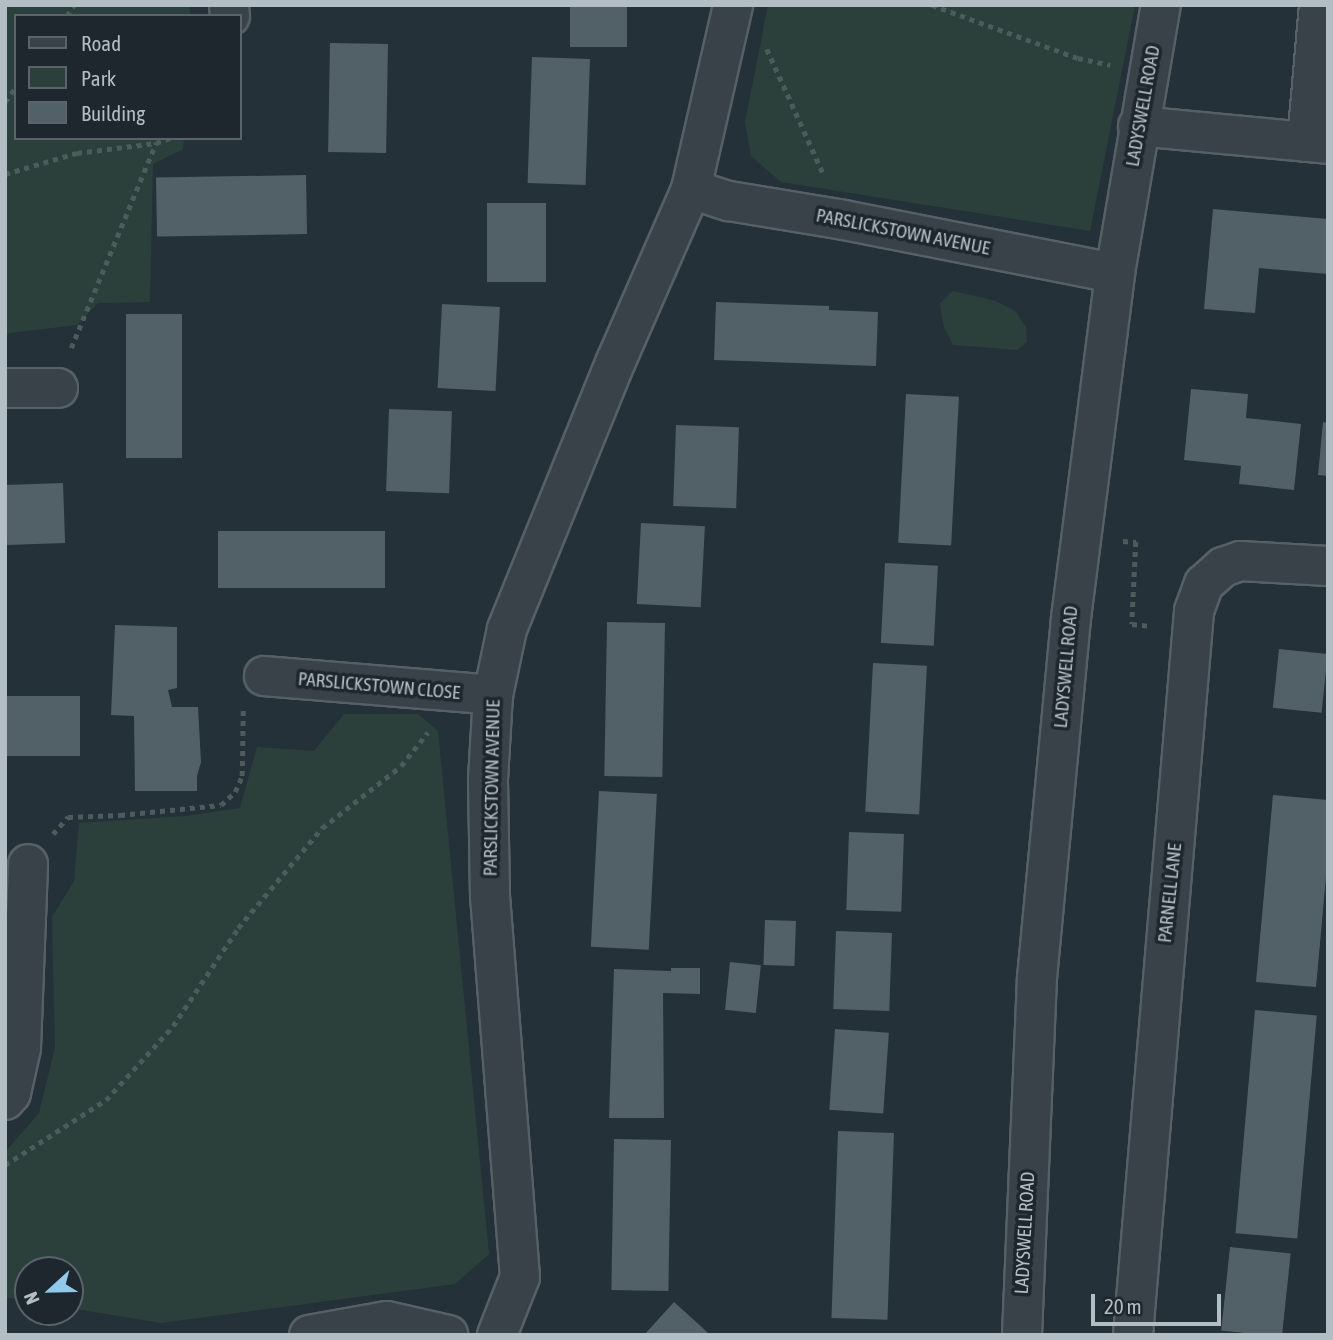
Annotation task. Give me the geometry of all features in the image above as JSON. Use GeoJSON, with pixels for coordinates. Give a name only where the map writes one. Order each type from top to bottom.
{"type":"FeatureCollection","features":[{"type":"Feature","properties":{"kind":"street","name":"PARSLICKSTOWN AVENUE"},"geometry":{"type":"LineString","coordinates":[[497,1335],[520,1277],[490,895],[488,779],[476,694],[507,629],[616,361],[691,189],[733,5]]}},
{"type":"Feature","properties":{"kind":"street","name":"LADYSWELL ROAD"},"geometry":{"type":"LineString","coordinates":[[1022,1335],[1037,978],[1081,537],[1115,273],[1138,126],[1161,5]]}},
{"type":"Feature","properties":{"kind":"street"},"geometry":{"type":"LineString","coordinates":[[1138,126],[1318,143],[1320,5]]}},
{"type":"Feature","properties":{"kind":"street","name":"PARSLICKSTOWN AVENUE"},"geometry":{"type":"LineString","coordinates":[[691,189],[729,201],[844,220],[1115,273]]}},
{"type":"Feature","properties":{"kind":"street"},"geometry":{"type":"LineString","coordinates":[[5,388],[58,388]]}},
{"type":"Feature","properties":{"kind":"street","name":"PARNELL LANE"},"geometry":{"type":"LineString","coordinates":[[1133,1335],[1194,611],[1204,584],[1223,567],[1240,561],[1328,566]]}},
{"type":"Feature","properties":{"kind":"street","name":"PARSLICKSTOWN CLOSE"},"geometry":{"type":"LineString","coordinates":[[264,676],[476,694]]}},
{"type":"Feature","properties":{"kind":"street"},"geometry":{"type":"LineString","coordinates":[[5,1100],[11,1093],[21,1048],[28,864]]}},
{"type":"Feature","properties":{"kind":"street"},"geometry":{"type":"LineString","coordinates":[[309,1335],[387,1321],[448,1335]]}},
{"type":"Feature","properties":{"kind":"path"},"geometry":{"type":"LineString","coordinates":[[932,5],[1079,58],[1148,74]]}},
{"type":"Feature","properties":{"kind":"path"},"geometry":{"type":"LineString","coordinates":[[763,43],[844,220]]}},
{"type":"Feature","properties":{"kind":"path"},"geometry":{"type":"LineString","coordinates":[[5,174],[77,153],[164,140]]}},
{"type":"Feature","properties":{"kind":"path"},"geometry":{"type":"LineString","coordinates":[[58,388],[78,328],[156,143]]}},
{"type":"Feature","properties":{"kind":"path"},"geometry":{"type":"LineString","coordinates":[[1081,537],[1136,542],[1132,624],[1150,625],[1149,637]]}},
{"type":"Feature","properties":{"kind":"path"},"geometry":{"type":"LineString","coordinates":[[28,864],[68,817],[120,815],[221,804],[235,792],[242,776],[244,677],[264,676]]}},
{"type":"Feature","properties":{"kind":"path"},"geometry":{"type":"LineString","coordinates":[[5,1165],[106,1100],[173,1026],[238,928],[322,828],[401,766],[476,694]]}},
{"type":"Feature","properties":{"kind":"green space"},"geometry":{"type":"Polygon","coordinates":[[[5,5],[190,5],[190,14],[14,14],[14,140],[184,140],[183,149],[153,164],[150,302],[98,303],[77,325],[9,333],[5,337],[5,5]]]}},
{"type":"Feature","properties":{"kind":"green space"},"geometry":{"type":"Polygon","coordinates":[[[768,5],[1135,5],[1090,231],[781,182],[751,156],[745,122],[768,5]]]}},
{"type":"Feature","properties":{"kind":"green space"},"geometry":{"type":"Polygon","coordinates":[[[953,291],[996,301],[1015,311],[1026,327],[1027,342],[1017,350],[953,345],[943,325],[940,303],[953,291]]]}},
{"type":"Feature","properties":{"kind":"green space"},"geometry":{"type":"Polygon","coordinates":[[[344,714],[418,714],[438,731],[489,1254],[455,1284],[161,1323],[84,1310],[84,1256],[14,1256],[14,1299],[5,1297],[5,1152],[39,1113],[55,1048],[52,917],[74,881],[79,823],[186,816],[240,808],[257,747],[314,751],[344,714]]]}},
{"type":"Feature","properties":{"kind":"building"},"geometry":{"type":"Polygon","coordinates":[[[570,5],[627,5],[627,47],[570,47],[570,5]]]}},
{"type":"Feature","properties":{"kind":"building"},"geometry":{"type":"Polygon","coordinates":[[[330,43],[388,44],[386,153],[328,152],[330,43]]]}},
{"type":"Feature","properties":{"kind":"building"},"geometry":{"type":"Polygon","coordinates":[[[532,57],[590,59],[586,185],[528,183],[532,57]]]}},
{"type":"Feature","properties":{"kind":"building"},"geometry":{"type":"Polygon","coordinates":[[[306,175],[307,234],[157,237],[156,178],[306,175]]]}},
{"type":"Feature","properties":{"kind":"building"},"geometry":{"type":"Polygon","coordinates":[[[487,203],[546,203],[546,282],[487,282],[487,203]]]}},
{"type":"Feature","properties":{"kind":"building"},"geometry":{"type":"Polygon","coordinates":[[[1213,209],[1328,219],[1328,274],[1259,268],[1255,313],[1204,309],[1213,209]]]}},
{"type":"Feature","properties":{"kind":"building"},"geometry":{"type":"Polygon","coordinates":[[[716,302],[829,306],[829,310],[878,312],[876,366],[714,360],[716,302]]]}},
{"type":"Feature","properties":{"kind":"building"},"geometry":{"type":"Polygon","coordinates":[[[442,304],[500,307],[496,391],[438,388],[442,304]]]}},
{"type":"Feature","properties":{"kind":"building"},"geometry":{"type":"Polygon","coordinates":[[[126,314],[182,314],[182,458],[126,458],[126,314]]]}},
{"type":"Feature","properties":{"kind":"building"},"geometry":{"type":"Polygon","coordinates":[[[1191,389],[1248,394],[1246,418],[1301,424],[1294,490],[1239,484],[1241,466],[1184,460],[1191,389]]]}},
{"type":"Feature","properties":{"kind":"building"},"geometry":{"type":"Polygon","coordinates":[[[906,394],[959,397],[951,546],[898,543],[906,394]]]}},
{"type":"Feature","properties":{"kind":"building"},"geometry":{"type":"Polygon","coordinates":[[[389,409],[452,411],[449,493],[386,491],[389,409]]]}},
{"type":"Feature","properties":{"kind":"building"},"geometry":{"type":"Polygon","coordinates":[[[1323,422],[1328,423],[1328,476],[1318,475],[1323,422]]]}},
{"type":"Feature","properties":{"kind":"building"},"geometry":{"type":"Polygon","coordinates":[[[676,425],[739,427],[736,508],[673,506],[676,425]]]}},
{"type":"Feature","properties":{"kind":"building"},"geometry":{"type":"Polygon","coordinates":[[[63,483],[65,543],[7,545],[5,485],[63,483]]]}},
{"type":"Feature","properties":{"kind":"building"},"geometry":{"type":"Polygon","coordinates":[[[641,523],[705,526],[701,607],[637,604],[641,523]]]}},
{"type":"Feature","properties":{"kind":"building"},"geometry":{"type":"Polygon","coordinates":[[[218,531],[385,531],[385,588],[218,588],[218,531]]]}},
{"type":"Feature","properties":{"kind":"building"},"geometry":{"type":"Polygon","coordinates":[[[885,563],[938,566],[934,646],[881,643],[885,563]]]}},
{"type":"Feature","properties":{"kind":"building"},"geometry":{"type":"Polygon","coordinates":[[[607,622],[665,623],[662,777],[604,776],[607,622]]]}},
{"type":"Feature","properties":{"kind":"building"},"geometry":{"type":"Polygon","coordinates":[[[115,625],[177,627],[177,688],[168,690],[172,707],[198,707],[201,762],[197,791],[135,791],[134,716],[111,715],[115,625]]]}},
{"type":"Feature","properties":{"kind":"building"},"geometry":{"type":"Polygon","coordinates":[[[1279,649],[1328,654],[1322,713],[1273,708],[1279,649]]]}},
{"type":"Feature","properties":{"kind":"building"},"geometry":{"type":"Polygon","coordinates":[[[873,663],[927,666],[919,815],[865,812],[873,663]]]}},
{"type":"Feature","properties":{"kind":"building"},"geometry":{"type":"Polygon","coordinates":[[[5,696],[80,696],[80,756],[5,756],[5,696]]]}},
{"type":"Feature","properties":{"kind":"building"},"geometry":{"type":"Polygon","coordinates":[[[599,791],[657,794],[649,950],[591,947],[599,791]]]}},
{"type":"Feature","properties":{"kind":"building"},"geometry":{"type":"Polygon","coordinates":[[[1273,795],[1328,800],[1328,855],[1316,987],[1256,982],[1273,795]]]}},
{"type":"Feature","properties":{"kind":"building"},"geometry":{"type":"Polygon","coordinates":[[[849,832],[904,834],[901,912],[846,910],[849,832]]]}},
{"type":"Feature","properties":{"kind":"building"},"geometry":{"type":"Polygon","coordinates":[[[765,920],[796,921],[794,966],[763,965],[765,920]]]}},
{"type":"Feature","properties":{"kind":"building"},"geometry":{"type":"Polygon","coordinates":[[[836,931],[892,933],[889,1011],[833,1009],[836,931]]]}},
{"type":"Feature","properties":{"kind":"building"},"geometry":{"type":"Polygon","coordinates":[[[730,962],[761,965],[756,1013],[725,1010],[730,962]]]}},
{"type":"Feature","properties":{"kind":"building"},"geometry":{"type":"Polygon","coordinates":[[[671,968],[700,968],[700,994],[663,993],[664,1118],[609,1118],[614,969],[671,971],[671,968]]]}},
{"type":"Feature","properties":{"kind":"building"},"geometry":{"type":"Polygon","coordinates":[[[1255,1010],[1317,1015],[1297,1239],[1235,1233],[1255,1010]]]}},
{"type":"Feature","properties":{"kind":"building"},"geometry":{"type":"Polygon","coordinates":[[[835,1029],[889,1033],[883,1114],[829,1110],[835,1029]]]}},
{"type":"Feature","properties":{"kind":"building"},"geometry":{"type":"Polygon","coordinates":[[[838,1131],[894,1133],[887,1320],[831,1318],[838,1131]]]}},
{"type":"Feature","properties":{"kind":"building"},"geometry":{"type":"Polygon","coordinates":[[[614,1139],[671,1140],[668,1291],[611,1290],[614,1139]]]}},
{"type":"Feature","properties":{"kind":"building"},"geometry":{"type":"Polygon","coordinates":[[[1230,1247],[1291,1253],[1282,1335],[1221,1331],[1230,1247]]]}},
{"type":"Feature","properties":{"kind":"building"},"geometry":{"type":"Polygon","coordinates":[[[674,1302],[705,1330],[710,1335],[644,1335],[674,1302]]]}}]}
